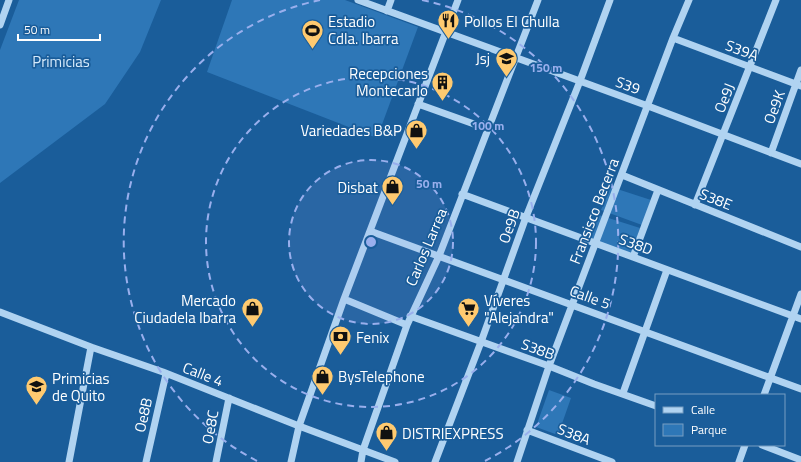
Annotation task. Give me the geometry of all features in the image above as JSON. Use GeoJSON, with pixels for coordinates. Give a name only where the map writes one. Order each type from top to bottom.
{"type":"FeatureCollection","features":[{"type":"Feature","properties":{"kind":"street"},"geometry":{"type":"LineString","coordinates":[[0,25],[9,0]]}},
{"type":"Feature","properties":{"kind":"street","name":"S39"},"geometry":{"type":"LineString","coordinates":[[358,0],[724,134],[801,164]]}},
{"type":"Feature","properties":{"kind":"street"},"geometry":{"type":"LineString","coordinates":[[387,11],[391,0]]}},
{"type":"Feature","properties":{"kind":"street"},"geometry":{"type":"LineString","coordinates":[[291,462],[299,426],[344,298],[458,0]]}},
{"type":"Feature","properties":{"kind":"street","name":"Carlos Larrea"},"geometry":{"type":"LineString","coordinates":[[361,462],[363,450],[410,316],[439,256],[538,0]]}},
{"type":"Feature","properties":{"kind":"street","name":"Oe9B"},"geometry":{"type":"LineString","coordinates":[[435,462],[526,218],[580,82],[610,0]]}},
{"type":"Feature","properties":{"kind":"street","name":"Fransisco Becerra"},"geometry":{"type":"LineString","coordinates":[[517,462],[549,366],[673,38],[689,0]]}},
{"type":"Feature","properties":{"kind":"street","name":"Oe9J"},"geometry":{"type":"LineString","coordinates":[[695,205],[776,0]]}},
{"type":"Feature","properties":{"kind":"street","name":"S39A"},"geometry":{"type":"LineString","coordinates":[[673,38],[798,85]]}},
{"type":"Feature","properties":{"kind":"street","name":"Oe9K"},"geometry":{"type":"LineString","coordinates":[[771,153],[798,85],[801,70]]}},
{"type":"Feature","properties":{"kind":"street"},"geometry":{"type":"LineString","coordinates":[[418,104],[488,129]]}},
{"type":"Feature","properties":{"kind":"street","name":"S38E"},"geometry":{"type":"LineString","coordinates":[[622,175],[801,247]]}},
{"type":"Feature","properties":{"kind":"street"},"geometry":{"type":"LineString","coordinates":[[633,257],[658,190]]}},
{"type":"Feature","properties":{"kind":"street","name":"S38D"},"geometry":{"type":"LineString","coordinates":[[462,194],[666,270],[801,318]]}},
{"type":"Feature","properties":{"kind":"street","name":"Calle 5"},"geometry":{"type":"LineString","coordinates":[[370,231],[801,388]]}},
{"type":"Feature","properties":{"kind":"street"},"geometry":{"type":"LineString","coordinates":[[623,393],[666,270]]}},
{"type":"Feature","properties":{"kind":"street"},"geometry":{"type":"LineString","coordinates":[[764,394],[801,294]]}},
{"type":"Feature","properties":{"kind":"street"},"geometry":{"type":"LineString","coordinates":[[344,298],[407,325]]}},
{"type":"Feature","properties":{"kind":"street","name":"Calle 4"},"geometry":{"type":"LineString","coordinates":[[0,312],[395,462]]}},
{"type":"Feature","properties":{"kind":"street","name":"S38B"},"geometry":{"type":"LineString","coordinates":[[410,316],[655,406]]}},
{"type":"Feature","properties":{"kind":"street"},"geometry":{"type":"LineString","coordinates":[[69,462],[91,347]]}},
{"type":"Feature","properties":{"kind":"street","name":"Oe8B"},"geometry":{"type":"LineString","coordinates":[[146,462],[166,374]]}},
{"type":"Feature","properties":{"kind":"street","name":"Oe8C"},"geometry":{"type":"LineString","coordinates":[[216,462],[229,398]]}},
{"type":"Feature","properties":{"kind":"street","name":"S38A"},"geometry":{"type":"LineString","coordinates":[[527,430],[599,460],[612,462]]}},
{"type":"Feature","properties":{"kind":"street"},"geometry":{"type":"LineString","coordinates":[[739,462],[745,446]]}},
{"type":"Feature","properties":{"kind":"street"},"geometry":{"type":"LineString","coordinates":[[765,446],[801,460]]}},
{"type":"Feature","properties":{"kind":"green space","name":"Primicias"},"geometry":{"type":"Polygon","coordinates":[[[19,0],[161,0],[140,52],[105,104],[0,183],[0,50],[19,0]]]}},
{"type":"Feature","properties":{"kind":"green space","name":"Estadio Cdla. Ibarra"},"geometry":{"type":"Polygon","coordinates":[[[232,0],[345,0],[418,27],[377,138],[207,72],[232,0]]]}},
{"type":"Feature","properties":{"kind":"green space"},"geometry":{"type":"Polygon","coordinates":[[[611,187],[651,200],[642,225],[601,210],[611,187]]]}},
{"type":"Feature","properties":{"kind":"green space"},"geometry":{"type":"Polygon","coordinates":[[[599,215],[640,228],[631,254],[590,239],[599,215]]]}},
{"type":"Feature","properties":{"kind":"green space"},"geometry":{"type":"Polygon","coordinates":[[[549,390],[571,398],[558,435],[536,427],[549,390]]]}},
{"type":"Feature","properties":{"kind":"place","name":"Pollos El Chulla"},"geometry":{"type":"Point","coordinates":[449,40]}},
{"type":"Feature","properties":{"kind":"place","name":"Estadio Cdla. Ibarra"},"geometry":{"type":"Point","coordinates":[312,50]}},
{"type":"Feature","properties":{"kind":"place","name":"Jsj"},"geometry":{"type":"Point","coordinates":[506,78]}},
{"type":"Feature","properties":{"kind":"place","name":"Recepciones Montecarlo"},"geometry":{"type":"Point","coordinates":[443,102]}},
{"type":"Feature","properties":{"kind":"place","name":"Variedades B&P"},"geometry":{"type":"Point","coordinates":[417,150]}},
{"type":"Feature","properties":{"kind":"place","name":"Disbat"},"geometry":{"type":"Point","coordinates":[393,206]}},
{"type":"Feature","properties":{"kind":"place","name":"Mercado Ciudadela Ibarra"},"geometry":{"type":"Point","coordinates":[252,328]}},
{"type":"Feature","properties":{"kind":"place","name":"Víveres \"Alejandra\""},"geometry":{"type":"Point","coordinates":[469,328]}},
{"type":"Feature","properties":{"kind":"place","name":"Fenix"},"geometry":{"type":"Point","coordinates":[341,356]}},
{"type":"Feature","properties":{"kind":"place","name":"BysTelephone"},"geometry":{"type":"Point","coordinates":[323,396]}},
{"type":"Feature","properties":{"kind":"place","name":"Primicias de Quito"},"geometry":{"type":"Point","coordinates":[37,406]}},
{"type":"Feature","properties":{"kind":"place","name":"DISTRIEXPRESS"},"geometry":{"type":"Point","coordinates":[386,452]}}]}
